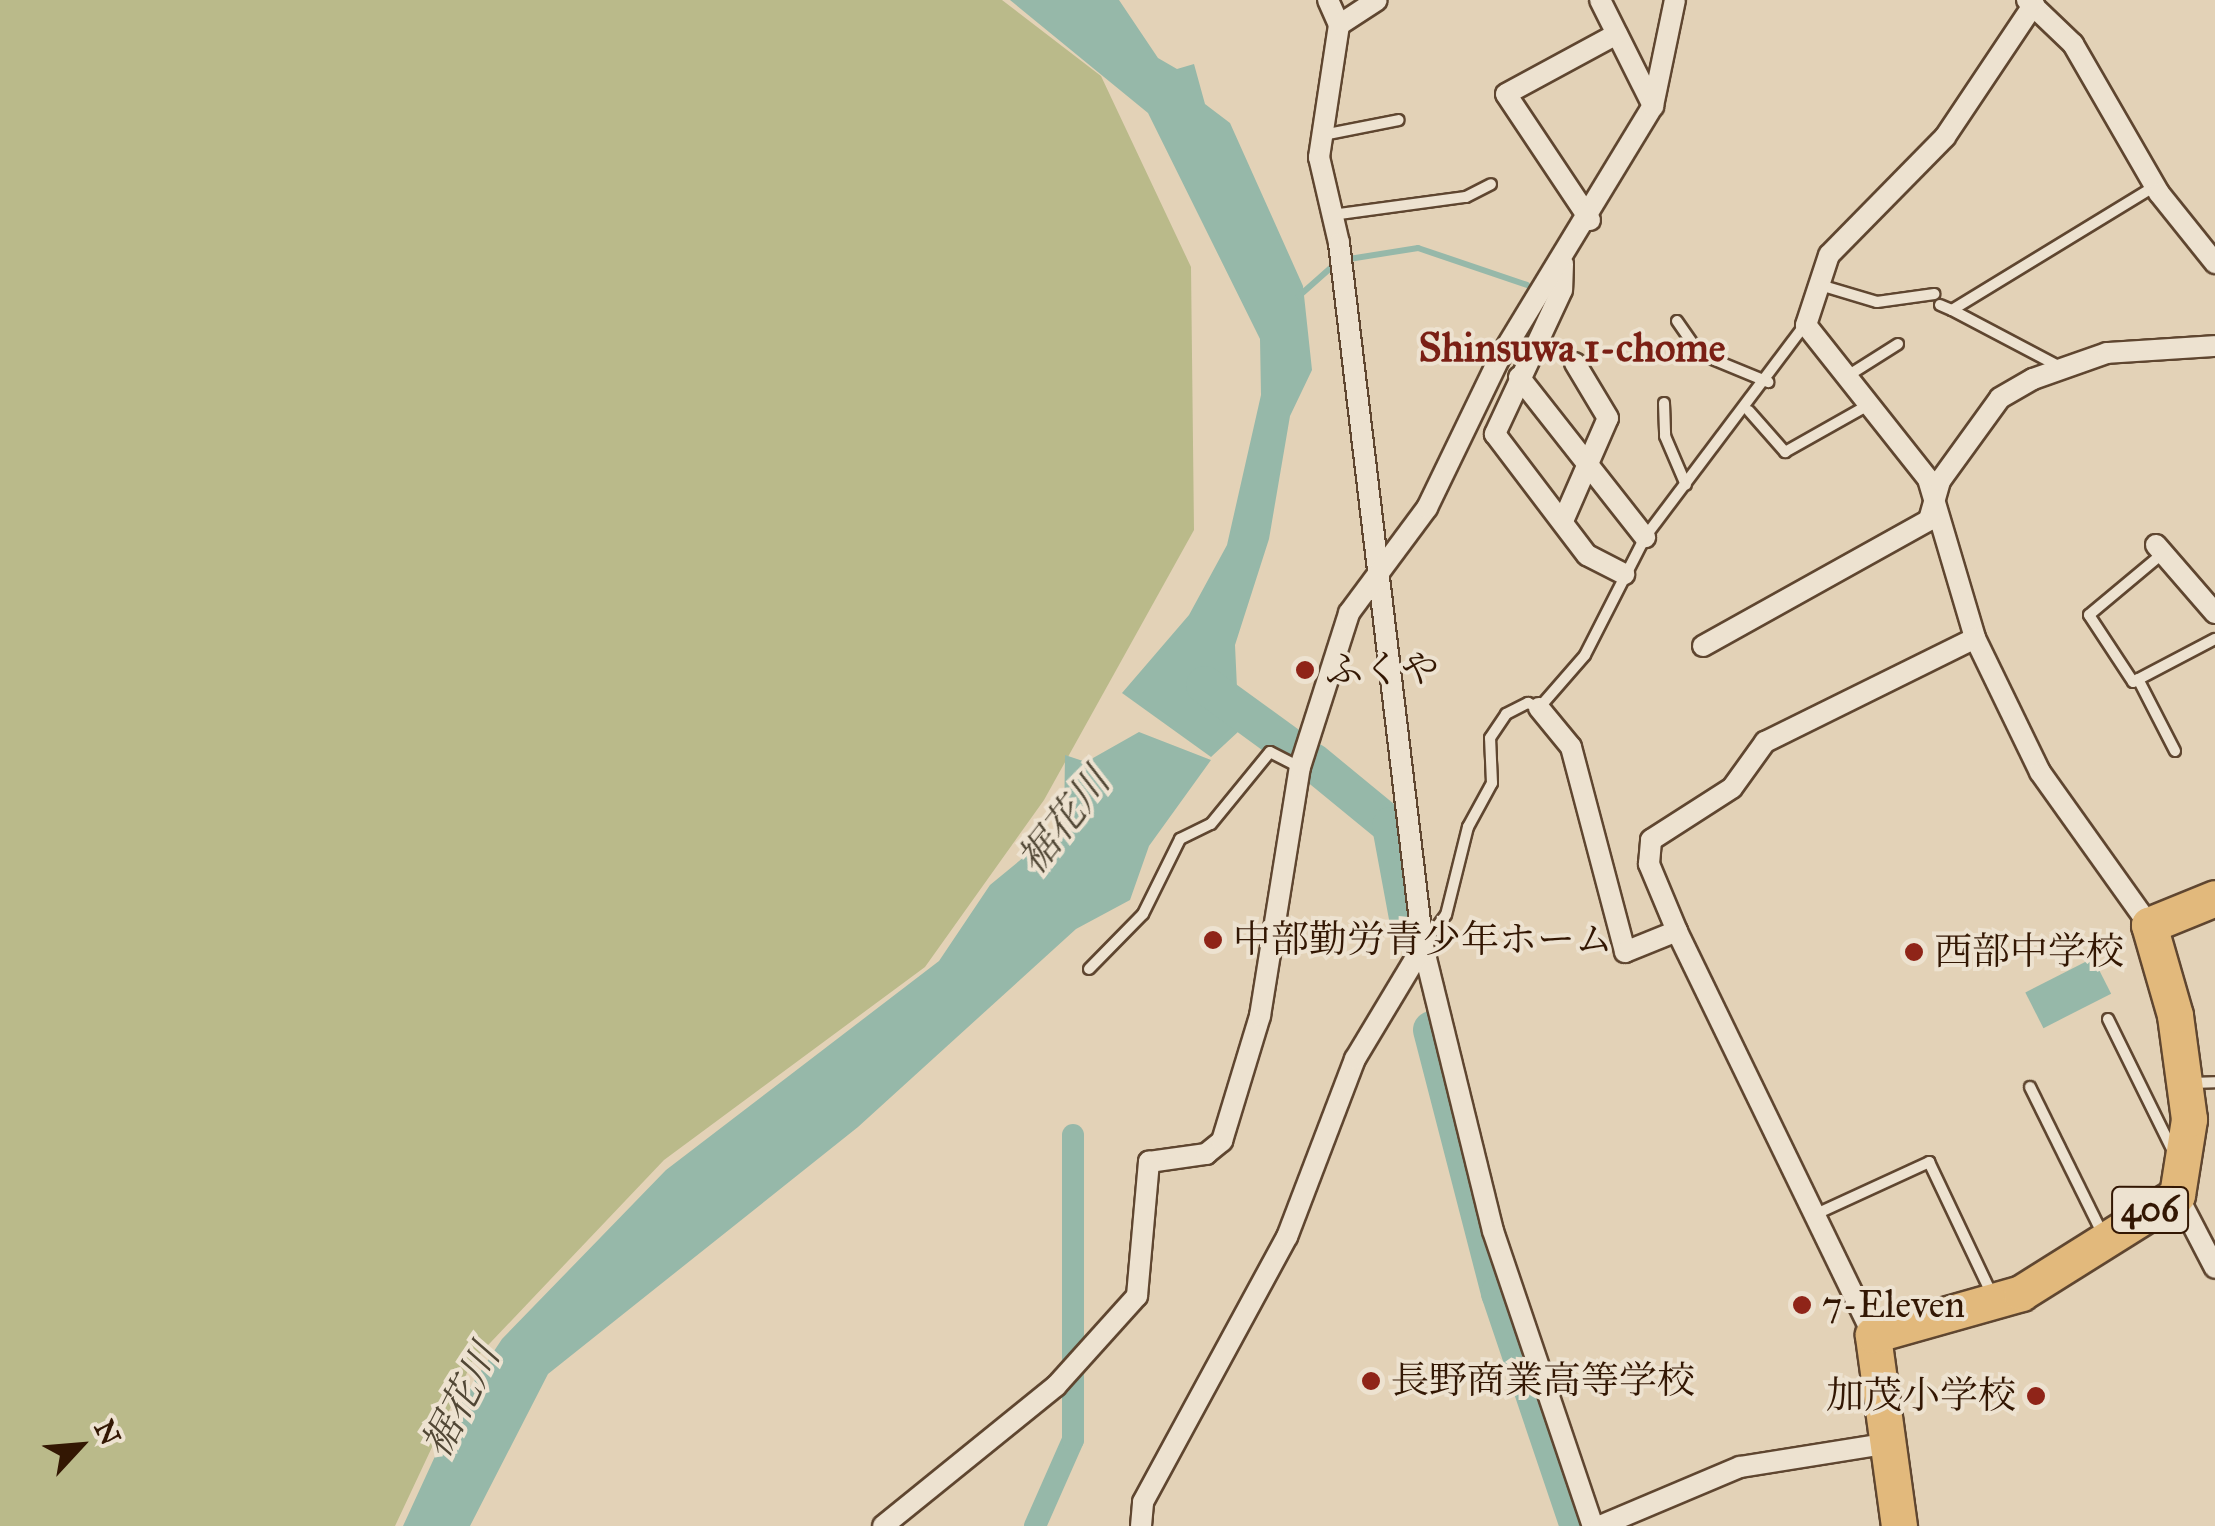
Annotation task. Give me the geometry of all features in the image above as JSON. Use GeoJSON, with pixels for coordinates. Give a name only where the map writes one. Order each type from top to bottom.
{"type":"FeatureCollection","features":[{"type":"Feature","properties":{"kind":"highway"},"geometry":{"type":"LineString","coordinates":[[2149,925],[2215,898]]}},
{"type":"Feature","properties":{"kind":"highway","name":"406"},"geometry":{"type":"LineString","coordinates":[[1874,1335],[1996,1302],[2104,1238],[2180,1182],[2200,1082],[2149,925]]}},
{"type":"Feature","properties":{"kind":"highway"},"geometry":{"type":"LineString","coordinates":[[1874,1335],[1884,1444],[1900,1526]]}},
{"type":"Feature","properties":{"kind":"street"},"geometry":{"type":"LineString","coordinates":[[1328,0],[1340,25],[1319,134],[1380,578],[1423,946],[1492,1231],[1596,1526],[1740,1467],[1884,1444]]}},
{"type":"Feature","properties":{"kind":"street"},"geometry":{"type":"LineString","coordinates":[[1340,25],[1376,0]]}},
{"type":"Feature","properties":{"kind":"street"},"geometry":{"type":"LineString","coordinates":[[1600,0],[1653,106]]}},
{"type":"Feature","properties":{"kind":"street"},"geometry":{"type":"LineString","coordinates":[[883,1526],[1056,1386],[1137,1296],[1149,1162],[1206,1154],[1222,1141],[1260,1016],[1300,767],[1349,613],[1380,578],[1562,262],[1618,184],[1653,106],[1675,0]]}},
{"type":"Feature","properties":{"kind":"street"},"geometry":{"type":"LineString","coordinates":[[2149,925],[2040,772],[1975,638],[1928,479],[1873,403],[1806,324],[1829,255],[1944,137],[2033,1],[2073,44],[2156,186],[2215,263]]}},
{"type":"Feature","properties":{"kind":"street"},"geometry":{"type":"LineString","coordinates":[[1590,220],[1506,94],[1617,34]]}},
{"type":"Feature","properties":{"kind":"street"},"geometry":{"type":"LineString","coordinates":[[1562,262],[1562,290],[1495,434],[1596,563],[1624,574]]}},
{"type":"Feature","properties":{"kind":"street"},"geometry":{"type":"LineString","coordinates":[[1935,513],[1940,481],[2000,398],[2060,367],[2107,353],[2215,346]]}},
{"type":"Feature","properties":{"kind":"street"},"geometry":{"type":"LineString","coordinates":[[1563,521],[1592,470],[1608,418],[1575,362]]}},
{"type":"Feature","properties":{"kind":"street"},"geometry":{"type":"LineString","coordinates":[[1519,377],[1646,537]]}},
{"type":"Feature","properties":{"kind":"street"},"geometry":{"type":"LineString","coordinates":[[1702,646],[1935,513]]}},
{"type":"Feature","properties":{"kind":"street"},"geometry":{"type":"LineString","coordinates":[[2159,550],[2215,613]]}},
{"type":"Feature","properties":{"kind":"street"},"geometry":{"type":"LineString","coordinates":[[1874,1335],[1677,931],[1649,864],[1651,840],[1732,788],[1765,742],[1975,638]]}},
{"type":"Feature","properties":{"kind":"street"},"geometry":{"type":"LineString","coordinates":[[1539,708],[1571,748],[1625,952],[1677,931]]}},
{"type":"Feature","properties":{"kind":"street"},"geometry":{"type":"LineString","coordinates":[[1142,1526],[1143,1502],[1287,1238],[1356,1059],[1423,946]]}},
{"type":"Feature","properties":{"kind":"street"},"geometry":{"type":"LineString","coordinates":[[2180,1182],[2215,1268]]}},
{"type":"Feature","properties":{"kind":"lane"},"geometry":{"type":"LineString","coordinates":[[1319,134],[1399,120]]}},
{"type":"Feature","properties":{"kind":"lane"},"geometry":{"type":"LineString","coordinates":[[1332,215],[1466,197],[1491,184]]}},
{"type":"Feature","properties":{"kind":"lane"},"geometry":{"type":"LineString","coordinates":[[1942,303],[2156,186]]}},
{"type":"Feature","properties":{"kind":"lane"},"geometry":{"type":"LineString","coordinates":[[1820,285],[1877,302],[1942,303],[2060,367]]}},
{"type":"Feature","properties":{"kind":"lane"},"geometry":{"type":"LineString","coordinates":[[1677,321],[1700,354],[1768,382]]}},
{"type":"Feature","properties":{"kind":"lane"},"geometry":{"type":"LineString","coordinates":[[1423,946],[1446,915],[1468,828],[1492,783],[1490,738],[1506,714],[1528,703],[1539,708],[1585,655],[1646,537],[1748,411],[1806,324]]}},
{"type":"Feature","properties":{"kind":"lane"},"geometry":{"type":"LineString","coordinates":[[1848,375],[1898,344]]}},
{"type":"Feature","properties":{"kind":"lane"},"geometry":{"type":"LineString","coordinates":[[1664,403],[1665,436],[1686,485]]}},
{"type":"Feature","properties":{"kind":"lane"},"geometry":{"type":"LineString","coordinates":[[1748,411],[1785,452],[1873,403]]}},
{"type":"Feature","properties":{"kind":"lane"},"geometry":{"type":"LineString","coordinates":[[2159,550],[2089,615],[2138,680],[2175,751]]}},
{"type":"Feature","properties":{"kind":"lane"},"geometry":{"type":"LineString","coordinates":[[2138,680],[2215,640]]}},
{"type":"Feature","properties":{"kind":"lane"},"geometry":{"type":"LineString","coordinates":[[1089,970],[1142,914],[1180,839],[1211,824],[1270,752],[1300,767]]}},
{"type":"Feature","properties":{"kind":"lane"},"geometry":{"type":"LineString","coordinates":[[2108,1019],[2180,1182]]}},
{"type":"Feature","properties":{"kind":"lane"},"geometry":{"type":"LineString","coordinates":[[2030,1087],[2104,1238]]}},
{"type":"Feature","properties":{"kind":"lane"},"geometry":{"type":"LineString","coordinates":[[1814,1215],[1930,1162],[1996,1302]]}},
{"type":"Feature","properties":{"kind":"green space"},"geometry":{"type":"Polygon","coordinates":[[[0,0],[1002,0],[1101,76],[1191,267],[1194,530],[1044,800],[925,967],[664,1160],[472,1362],[395,1526],[0,1526],[0,0]]]}},
{"type":"Feature","properties":{"kind":"water"},"geometry":{"type":"Polygon","coordinates":[[[1010,0],[1119,0],[1158,58],[1177,69],[1194,64],[1205,104],[1230,123],[1303,286],[1312,370],[1290,416],[1269,539],[1235,645],[1239,731],[1211,757],[1122,693],[1189,615],[1227,545],[1261,395],[1260,339],[1148,113],[1010,0]]]}},
{"type":"Feature","properties":{"kind":"water","name":"裾花川"},"geometry":{"type":"Polygon","coordinates":[[[1139,732],[1211,760],[1149,846],[1130,900],[1076,929],[858,1127],[548,1374],[470,1526],[403,1526],[459,1404],[502,1339],[666,1170],[939,961],[990,885],[1064,824],[1065,755],[1086,762],[1139,732]]]}},
{"type":"Feature","properties":{"kind":"water"},"geometry":{"type":"Polygon","coordinates":[[[2093,958],[2111,994],[2043,1028],[2025,993],[2093,958]]]}},
{"type":"Feature","properties":{"kind":"waterway"},"geometry":{"type":"LineString","coordinates":[[1349,259],[1418,248],[1527,285]]}},
{"type":"Feature","properties":{"kind":"waterway"},"geometry":{"type":"LineString","coordinates":[[1299,296],[1334,265]]}},
{"type":"Feature","properties":{"kind":"waterway"},"geometry":{"type":"LineString","coordinates":[[1205,685],[1296,751]]}},
{"type":"Feature","properties":{"kind":"waterway"},"geometry":{"type":"LineString","coordinates":[[1313,762],[1391,826],[1409,923]]}},
{"type":"Feature","properties":{"kind":"waterway"},"geometry":{"type":"LineString","coordinates":[[1432,1030],[1500,1293],[1579,1526]]}},
{"type":"Feature","properties":{"kind":"waterway"},"geometry":{"type":"LineString","coordinates":[[1035,1526],[1073,1440],[1073,1135]]}},
{"type":"Feature","properties":{"kind":"place","name":"ふくや"},"geometry":{"type":"Point","coordinates":[1305,670]}},
{"type":"Feature","properties":{"kind":"place","name":"中部勤労青少年ホーム"},"geometry":{"type":"Point","coordinates":[1213,940]}},
{"type":"Feature","properties":{"kind":"place","name":"西部中学校"},"geometry":{"type":"Point","coordinates":[1914,952]}},
{"type":"Feature","properties":{"kind":"place","name":"7-Eleven"},"geometry":{"type":"Point","coordinates":[1802,1305]}},
{"type":"Feature","properties":{"kind":"place","name":"長野商業高等学校"},"geometry":{"type":"Point","coordinates":[1371,1381]}},
{"type":"Feature","properties":{"kind":"place","name":"加茂小学校"},"geometry":{"type":"Point","coordinates":[2036,1396]}},
{"type":"Feature","properties":{"kind":"district","name":"Shinsuwa 1-chome"},"geometry":{"type":"Point","coordinates":[1572,348]}}]}
